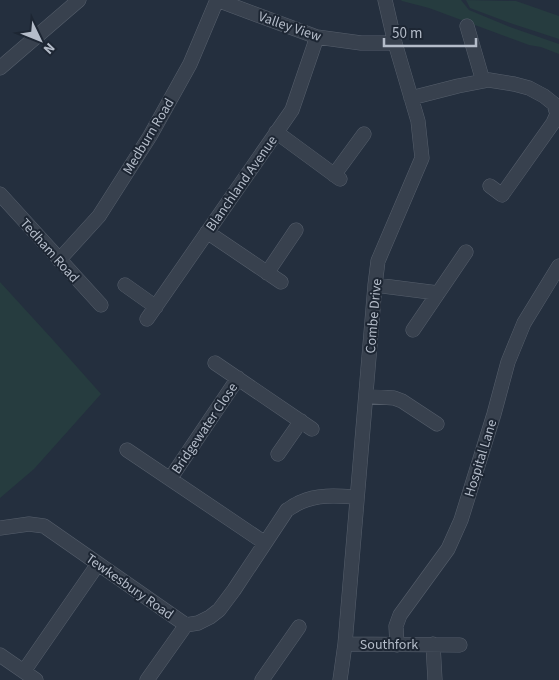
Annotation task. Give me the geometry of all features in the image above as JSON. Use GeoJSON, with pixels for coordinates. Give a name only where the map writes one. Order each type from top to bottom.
{"type":"FeatureCollection","features":[{"type":"Feature","properties":{"kind":"street"},"geometry":{"type":"LineString","coordinates":[[0,68],[79,0]]}},
{"type":"Feature","properties":{"kind":"street","name":"Valley View"},"geometry":{"type":"LineString","coordinates":[[217,0],[317,37],[361,43],[395,43]]}},
{"type":"Feature","properties":{"kind":"street","name":"Medburn Road"},"geometry":{"type":"LineString","coordinates":[[59,260],[98,216],[150,136],[190,64],[217,0]]}},
{"type":"Feature","properties":{"kind":"street","name":"Combe Drive"},"geometry":{"type":"LineString","coordinates":[[345,644],[378,262],[422,158],[418,121],[395,43],[385,0]]}},
{"type":"Feature","properties":{"kind":"street"},"geometry":{"type":"LineString","coordinates":[[467,26],[483,81]]}},
{"type":"Feature","properties":{"kind":"street","name":"Blanchland Avenue"},"geometry":{"type":"LineString","coordinates":[[147,319],[292,110],[317,37]]}},
{"type":"Feature","properties":{"kind":"street"},"geometry":{"type":"LineString","coordinates":[[411,98],[489,80],[529,88],[554,104],[558,113],[553,123],[502,195],[490,186]]}},
{"type":"Feature","properties":{"kind":"street"},"geometry":{"type":"LineString","coordinates":[[276,132],[337,177],[364,134]]}},
{"type":"Feature","properties":{"kind":"street","name":"Tedham Road"},"geometry":{"type":"LineString","coordinates":[[0,194],[101,305]]}},
{"type":"Feature","properties":{"kind":"street"},"geometry":{"type":"LineString","coordinates":[[267,273],[296,230]]}},
{"type":"Feature","properties":{"kind":"street"},"geometry":{"type":"LineString","coordinates":[[207,232],[281,282]]}},
{"type":"Feature","properties":{"kind":"street"},"geometry":{"type":"LineString","coordinates":[[413,330],[466,252]]}},
{"type":"Feature","properties":{"kind":"street","name":"Hospital Lane"},"geometry":{"type":"LineString","coordinates":[[396,645],[396,626],[400,615],[448,549],[458,528],[494,414],[508,362],[524,323],[559,266]]}},
{"type":"Feature","properties":{"kind":"street"},"geometry":{"type":"LineString","coordinates":[[124,285],[156,307]]}},
{"type":"Feature","properties":{"kind":"street"},"geometry":{"type":"LineString","coordinates":[[375,285],[438,293]]}},
{"type":"Feature","properties":{"kind":"street","name":"Bridgewater Close"},"geometry":{"type":"LineString","coordinates":[[216,363],[307,425],[278,454]]}},
{"type":"Feature","properties":{"kind":"street","name":"Bridgewater Close"},"geometry":{"type":"LineString","coordinates":[[170,479],[238,378]]}},
{"type":"Feature","properties":{"kind":"street"},"geometry":{"type":"LineString","coordinates":[[366,396],[402,400],[437,424]]}},
{"type":"Feature","properties":{"kind":"street","name":"Bridgewater Close"},"geometry":{"type":"LineString","coordinates":[[127,450],[265,543]]}},
{"type":"Feature","properties":{"kind":"street","name":"Tewkesbury Road"},"geometry":{"type":"LineString","coordinates":[[0,528],[29,524],[44,526],[186,625],[198,623],[219,610],[287,510],[311,498],[328,496],[357,497]]}},
{"type":"Feature","properties":{"kind":"street"},"geometry":{"type":"LineString","coordinates":[[24,671],[98,564]]}},
{"type":"Feature","properties":{"kind":"street"},"geometry":{"type":"LineString","coordinates":[[147,680],[186,625]]}},
{"type":"Feature","properties":{"kind":"street"},"geometry":{"type":"LineString","coordinates":[[262,680],[299,627]]}},
{"type":"Feature","properties":{"kind":"street"},"geometry":{"type":"LineString","coordinates":[[340,680],[345,644]]}},
{"type":"Feature","properties":{"kind":"street","name":"Southfork"},"geometry":{"type":"LineString","coordinates":[[345,644],[460,645]]}},
{"type":"Feature","properties":{"kind":"street","name":"Southfork"},"geometry":{"type":"LineString","coordinates":[[433,644],[435,680]]}},
{"type":"Feature","properties":{"kind":"street"},"geometry":{"type":"LineString","coordinates":[[0,655],[36,680]]}},
{"type":"Feature","properties":{"kind":"green space"},"geometry":{"type":"Polygon","coordinates":[[[401,0],[461,0],[469,10],[559,44],[559,54],[541,47],[529,45],[429,8],[401,0]]]}},
{"type":"Feature","properties":{"kind":"green space"},"geometry":{"type":"Polygon","coordinates":[[[466,0],[516,1],[559,16],[559,39],[470,8],[466,0]]]}},
{"type":"Feature","properties":{"kind":"green space"},"geometry":{"type":"Polygon","coordinates":[[[0,282],[101,394],[34,469],[0,498],[0,282]]]}}]}
